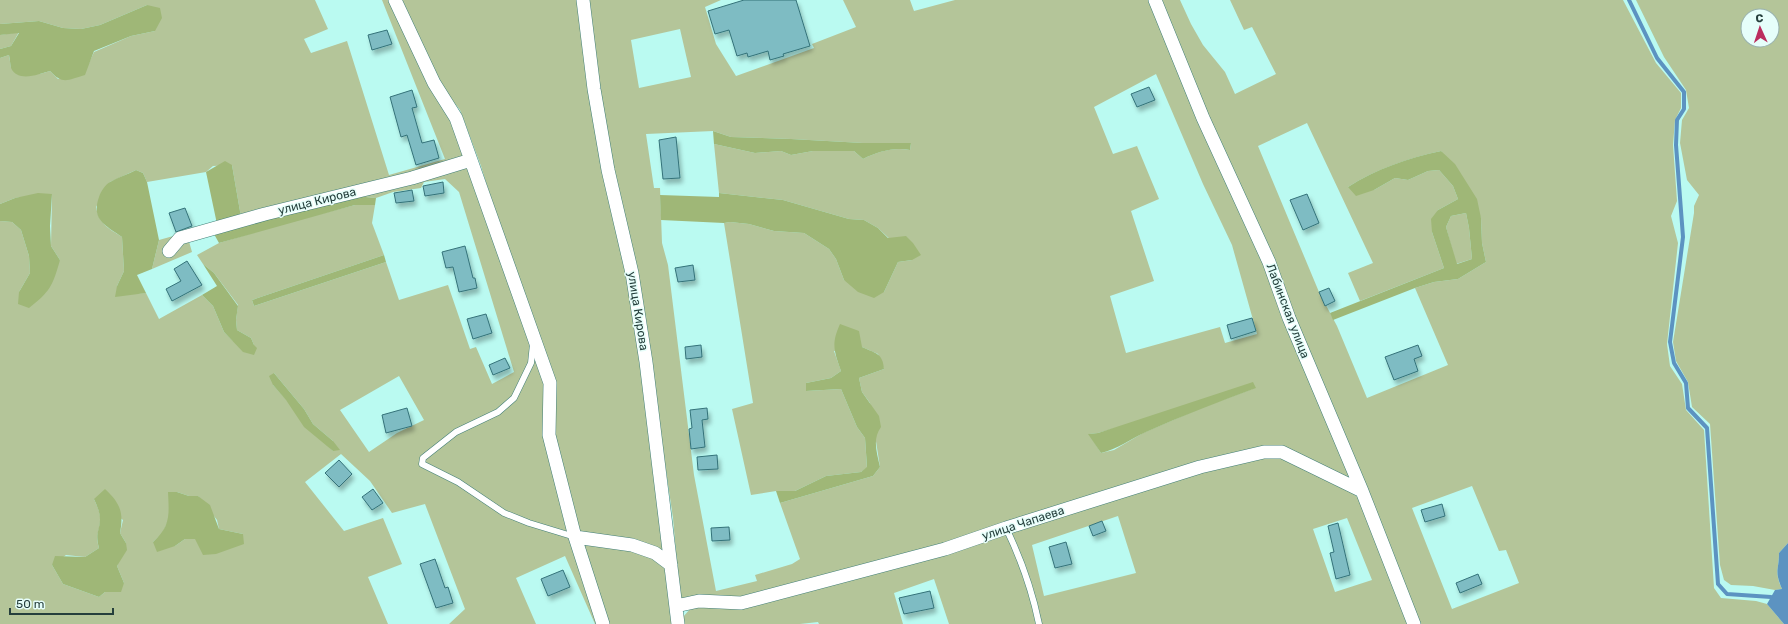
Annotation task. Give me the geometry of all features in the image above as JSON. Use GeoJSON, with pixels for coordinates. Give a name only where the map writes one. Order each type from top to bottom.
{"type":"FeatureCollection","features":[{"type":"Feature","properties":{"kind":"street"},"geometry":{"type":"LineString","coordinates":[[395,0],[434,83],[456,118],[550,384],[549,435],[575,537],[602,624]]}},
{"type":"Feature","properties":{"kind":"street","name":"улица Кирова"},"geometry":{"type":"LineString","coordinates":[[583,0],[594,89],[608,170],[632,273],[646,362],[678,624]]}},
{"type":"Feature","properties":{"kind":"street","name":"Лабинская улица"},"geometry":{"type":"LineString","coordinates":[[1155,0],[1203,118],[1269,262],[1289,318],[1362,491],[1414,624]]}},
{"type":"Feature","properties":{"kind":"street","name":"улица Кирова"},"geometry":{"type":"LineString","coordinates":[[169,252],[180,238],[265,214],[412,178],[471,160]]}},
{"type":"Feature","properties":{"kind":"street","name":"улица Чапаева"},"geometry":{"type":"LineString","coordinates":[[676,606],[699,601],[741,603],[945,549],[1006,528],[1200,467],[1264,452],[1282,452],[1362,491]]}},
{"type":"Feature","properties":{"kind":"street"},"geometry":{"type":"LineString","coordinates":[[575,537],[632,545],[655,553],[671,565]]}},
{"type":"Feature","properties":{"kind":"lane"},"geometry":{"type":"LineString","coordinates":[[534,336],[531,363],[514,398],[498,412],[456,432],[423,458],[422,464],[458,482],[504,513],[529,524],[575,537]]}},
{"type":"Feature","properties":{"kind":"lane"},"geometry":{"type":"LineString","coordinates":[[1006,528],[1016,549],[1033,594],[1039,624]]}},
{"type":"Feature","properties":{"kind":"green space"},"geometry":{"type":"Polygon","coordinates":[[[0,0],[315,0],[328,29],[304,39],[311,53],[347,41],[389,175],[445,159],[382,0],[392,0],[453,122],[546,385],[544,435],[599,624],[595,624],[565,556],[516,578],[536,624],[449,624],[465,609],[425,504],[392,513],[370,481],[341,454],[305,482],[344,531],[383,518],[402,564],[368,577],[388,624],[0,624],[0,221],[12,222],[21,230],[29,256],[30,273],[19,292],[60,260],[51,246],[52,194],[15,198],[0,204],[0,58],[9,55],[11,68],[40,74],[50,71],[58,79],[89,63],[94,52],[131,36],[155,31],[147,5],[100,25],[81,29],[63,28],[39,21],[0,24],[0,0]],[[232,165],[213,166],[206,172],[147,182],[143,173],[136,170],[110,182],[96,207],[99,218],[102,222],[122,237],[124,271],[117,286],[131,294],[146,293],[159,319],[202,295],[213,306],[224,332],[233,341],[254,345],[251,338],[237,330],[236,320],[238,305],[214,273],[203,264],[197,255],[219,243],[286,223],[355,205],[375,205],[372,223],[384,255],[252,300],[254,306],[386,262],[399,300],[448,285],[470,349],[476,347],[492,384],[514,372],[459,192],[445,179],[424,182],[421,188],[393,192],[376,198],[354,196],[188,238],[192,252],[152,269],[159,240],[241,217],[232,165]],[[274,373],[273,385],[333,451],[333,441],[313,424],[304,409],[274,373]],[[399,376],[340,410],[369,452],[397,433],[424,420],[399,376]],[[177,492],[169,508],[169,519],[162,534],[153,542],[175,546],[185,539],[243,534],[219,529],[217,520],[198,496],[189,496],[177,492]],[[94,499],[99,513],[100,526],[97,537],[99,548],[85,557],[66,555],[52,565],[63,584],[99,597],[105,592],[124,583],[117,566],[126,543],[120,533],[123,520],[94,499]]]}},
{"type":"Feature","properties":{"kind":"green space"},"geometry":{"type":"Polygon","coordinates":[[[399,0],[578,0],[633,305],[672,624],[607,624],[551,432],[552,383],[512,268],[481,166],[460,110],[435,78],[399,0]]]}},
{"type":"Feature","properties":{"kind":"green space"},"geometry":{"type":"Polygon","coordinates":[[[588,0],[721,0],[705,7],[716,44],[736,76],[814,48],[812,44],[856,27],[843,0],[910,0],[914,11],[955,0],[1151,0],[1266,265],[1355,485],[1282,449],[744,598],[680,600],[673,518],[638,281],[604,121],[588,0]],[[680,29],[631,40],[639,88],[691,77],[680,29]],[[1156,74],[1094,107],[1113,154],[1137,146],[1159,199],[1131,211],[1154,281],[1110,296],[1126,353],[1220,327],[1225,343],[1257,334],[1232,245],[1203,184],[1156,74]],[[713,131],[646,134],[654,188],[660,188],[662,243],[668,265],[694,475],[716,591],[757,581],[755,575],[792,564],[800,559],[780,503],[873,476],[880,467],[870,403],[862,392],[859,378],[884,369],[878,354],[862,347],[834,351],[841,371],[831,378],[806,383],[806,391],[841,389],[857,427],[865,438],[867,468],[861,472],[826,476],[795,491],[776,491],[751,495],[732,409],[753,403],[724,223],[730,222],[749,224],[774,231],[804,233],[829,249],[836,259],[844,280],[884,292],[898,262],[912,260],[878,228],[864,220],[849,219],[783,200],[719,193],[714,144],[755,153],[781,151],[791,155],[813,151],[854,151],[863,159],[885,151],[897,149],[910,150],[911,143],[863,143],[731,137],[713,131]],[[1255,388],[1098,433],[1089,434],[1101,453],[1114,450],[1143,433],[1201,408],[1255,388]]]}},
{"type":"Feature","properties":{"kind":"green space"},"geometry":{"type":"Polygon","coordinates":[[[1159,0],[1180,0],[1203,45],[1225,72],[1235,94],[1276,74],[1252,27],[1244,30],[1230,0],[1623,0],[1656,63],[1681,93],[1681,108],[1675,120],[1673,145],[1677,201],[1671,216],[1678,243],[1667,344],[1670,366],[1682,384],[1686,410],[1704,430],[1714,588],[1721,598],[1756,601],[1767,604],[1784,624],[1419,624],[1159,0]],[[1307,123],[1258,146],[1319,292],[1337,326],[1367,398],[1448,365],[1415,288],[1434,282],[1458,279],[1486,262],[1482,243],[1481,218],[1441,151],[1393,165],[1348,187],[1374,190],[1395,178],[1408,180],[1428,171],[1439,170],[1453,186],[1458,199],[1438,210],[1432,232],[1444,268],[1360,301],[1348,273],[1373,263],[1307,123]],[[1472,486],[1412,508],[1452,609],[1519,583],[1506,550],[1499,551],[1472,486]]]}},
{"type":"Feature","properties":{"kind":"green space"},"geometry":{"type":"Polygon","coordinates":[[[1636,0],[1788,0],[1788,543],[1779,553],[1778,579],[1782,589],[1775,590],[1753,586],[1731,585],[1724,580],[1720,565],[1710,424],[1692,407],[1688,382],[1676,361],[1673,342],[1694,206],[1699,195],[1687,180],[1680,143],[1682,120],[1689,108],[1686,90],[1664,57],[1636,0]]]}},
{"type":"Feature","properties":{"kind":"green space"},"geometry":{"type":"Polygon","coordinates":[[[147,5],[160,8],[162,18],[155,31],[131,36],[94,51],[85,75],[69,80],[62,80],[50,71],[29,76],[18,75],[14,73],[11,68],[9,55],[0,58],[0,49],[11,46],[19,33],[0,35],[0,24],[39,21],[63,28],[81,29],[100,25],[147,5]]]}},
{"type":"Feature","properties":{"kind":"green space"},"geometry":{"type":"Polygon","coordinates":[[[19,32],[11,46],[0,49],[0,35],[19,32]]]}},
{"type":"Feature","properties":{"kind":"green space"},"geometry":{"type":"Polygon","coordinates":[[[713,131],[731,137],[863,143],[911,143],[910,150],[898,149],[886,151],[863,159],[854,151],[813,151],[791,155],[781,151],[755,153],[714,144],[713,131]]]}},
{"type":"Feature","properties":{"kind":"green space"},"geometry":{"type":"Polygon","coordinates":[[[1441,151],[1455,164],[1477,199],[1481,218],[1482,243],[1486,262],[1458,279],[1434,282],[1415,288],[1333,320],[1330,313],[1444,268],[1432,232],[1431,219],[1438,210],[1458,199],[1453,186],[1439,170],[1428,171],[1408,180],[1395,178],[1374,190],[1356,196],[1348,187],[1381,170],[1404,161],[1441,151]],[[1466,213],[1451,216],[1446,227],[1457,264],[1472,259],[1466,213]]]}},
{"type":"Feature","properties":{"kind":"green space"},"geometry":{"type":"Polygon","coordinates":[[[225,161],[232,165],[241,217],[217,224],[206,172],[225,161]]]}},
{"type":"Feature","properties":{"kind":"green space"},"geometry":{"type":"Polygon","coordinates":[[[136,170],[143,173],[147,182],[159,240],[152,269],[137,275],[146,293],[115,297],[117,286],[124,271],[122,237],[101,221],[98,217],[97,205],[103,188],[106,185],[113,180],[136,170]]]}},
{"type":"Feature","properties":{"kind":"green space"},"geometry":{"type":"Polygon","coordinates":[[[38,193],[52,194],[50,226],[51,246],[60,260],[50,287],[42,297],[29,308],[18,304],[19,292],[30,273],[29,256],[21,230],[12,222],[0,221],[0,204],[15,198],[38,193]]]}},
{"type":"Feature","properties":{"kind":"green space"},"geometry":{"type":"Polygon","coordinates":[[[719,193],[783,200],[849,219],[864,220],[878,228],[888,238],[906,236],[921,255],[912,260],[898,262],[884,292],[874,298],[858,292],[844,280],[836,259],[829,249],[804,233],[774,231],[749,224],[730,222],[661,220],[660,195],[719,197],[719,193]]]}},
{"type":"Feature","properties":{"kind":"green space"},"geometry":{"type":"Polygon","coordinates":[[[355,196],[376,198],[375,205],[355,205],[219,243],[214,234],[355,196]]]}},
{"type":"Feature","properties":{"kind":"green space"},"geometry":{"type":"Polygon","coordinates":[[[1466,213],[1472,259],[1456,264],[1446,227],[1451,216],[1466,213]]]}},
{"type":"Feature","properties":{"kind":"green space"},"geometry":{"type":"Polygon","coordinates":[[[384,255],[386,262],[254,306],[252,300],[384,255]]]}},
{"type":"Feature","properties":{"kind":"green space"},"geometry":{"type":"Polygon","coordinates":[[[203,264],[214,273],[238,306],[236,320],[237,330],[251,338],[257,348],[254,355],[243,352],[224,332],[213,306],[202,295],[217,286],[203,264]]]}},
{"type":"Feature","properties":{"kind":"green space"},"geometry":{"type":"Polygon","coordinates":[[[840,324],[859,331],[862,347],[878,354],[882,360],[884,369],[859,378],[862,392],[879,416],[881,427],[878,432],[876,446],[880,467],[873,476],[780,503],[776,491],[795,491],[826,476],[861,472],[867,467],[865,438],[857,427],[841,389],[806,391],[806,383],[831,378],[841,371],[834,348],[835,337],[840,324]]]}},
{"type":"Feature","properties":{"kind":"green space"},"geometry":{"type":"Polygon","coordinates":[[[274,373],[304,409],[313,424],[333,441],[340,450],[333,451],[304,427],[286,400],[273,385],[269,376],[274,373]]]}},
{"type":"Feature","properties":{"kind":"green space"},"geometry":{"type":"Polygon","coordinates":[[[1253,382],[1256,388],[1200,409],[1101,453],[1088,434],[1098,433],[1253,382]]]}},
{"type":"Feature","properties":{"kind":"green space"},"geometry":{"type":"Polygon","coordinates":[[[1283,455],[1343,485],[1361,500],[1410,624],[949,624],[934,579],[894,593],[903,624],[819,624],[818,622],[800,624],[683,624],[682,618],[691,608],[700,606],[747,606],[1211,466],[1283,455]],[[1118,516],[1032,545],[1044,596],[1136,573],[1118,516]],[[1347,518],[1313,529],[1335,592],[1372,580],[1347,518]]]}},
{"type":"Feature","properties":{"kind":"green space"},"geometry":{"type":"Polygon","coordinates":[[[105,489],[120,508],[120,533],[126,543],[127,550],[117,566],[124,583],[121,592],[105,592],[99,597],[63,584],[52,565],[55,556],[85,557],[99,548],[97,536],[100,517],[94,499],[105,489]]]}},
{"type":"Feature","properties":{"kind":"green space"},"geometry":{"type":"Polygon","coordinates":[[[168,492],[198,496],[210,505],[219,529],[243,534],[244,544],[216,554],[203,555],[195,539],[185,539],[175,546],[157,552],[153,542],[163,531],[168,519],[168,492]]]}},
{"type":"Feature","properties":{"kind":"water"},"geometry":{"type":"Polygon","coordinates":[[[1788,543],[1788,624],[1784,624],[1767,604],[1775,590],[1782,589],[1778,574],[1779,553],[1788,543]]]}},
{"type":"Feature","properties":{"kind":"building"},"geometry":{"type":"Polygon","coordinates":[[[744,0],[796,0],[810,46],[783,54],[784,56],[770,60],[768,51],[748,57],[747,53],[737,56],[729,30],[715,34],[708,11],[744,0]]]}},
{"type":"Feature","properties":{"kind":"building"},"geometry":{"type":"Polygon","coordinates":[[[387,30],[392,44],[372,50],[368,35],[387,30]]]}},
{"type":"Feature","properties":{"kind":"building"},"geometry":{"type":"Polygon","coordinates":[[[1149,87],[1155,100],[1137,107],[1131,94],[1149,87]]]}},
{"type":"Feature","properties":{"kind":"building"},"geometry":{"type":"Polygon","coordinates":[[[412,90],[417,107],[412,108],[422,143],[434,140],[439,158],[416,165],[407,135],[401,137],[390,97],[412,90]]]}},
{"type":"Feature","properties":{"kind":"building"},"geometry":{"type":"Polygon","coordinates":[[[676,137],[680,178],[663,179],[659,140],[676,137]]]}},
{"type":"Feature","properties":{"kind":"building"},"geometry":{"type":"Polygon","coordinates":[[[443,182],[444,193],[425,196],[423,186],[443,182]]]}},
{"type":"Feature","properties":{"kind":"building"},"geometry":{"type":"Polygon","coordinates":[[[412,190],[414,201],[396,203],[394,193],[412,190]]]}},
{"type":"Feature","properties":{"kind":"building"},"geometry":{"type":"Polygon","coordinates":[[[1307,194],[1319,223],[1303,230],[1290,200],[1307,194]]]}},
{"type":"Feature","properties":{"kind":"building"},"geometry":{"type":"Polygon","coordinates":[[[185,208],[192,226],[176,232],[169,213],[185,208]]]}},
{"type":"Feature","properties":{"kind":"building"},"geometry":{"type":"Polygon","coordinates":[[[465,246],[477,288],[459,292],[453,267],[446,268],[442,252],[465,246]]]}},
{"type":"Feature","properties":{"kind":"building"},"geometry":{"type":"Polygon","coordinates":[[[187,261],[202,285],[172,301],[166,289],[181,281],[174,269],[187,261]]]}},
{"type":"Feature","properties":{"kind":"building"},"geometry":{"type":"Polygon","coordinates":[[[693,265],[695,280],[678,282],[675,268],[693,265]]]}},
{"type":"Feature","properties":{"kind":"building"},"geometry":{"type":"Polygon","coordinates":[[[1329,288],[1335,301],[1325,306],[1319,292],[1329,288]]]}},
{"type":"Feature","properties":{"kind":"building"},"geometry":{"type":"Polygon","coordinates":[[[486,314],[492,333],[473,339],[467,319],[486,314]]]}},
{"type":"Feature","properties":{"kind":"building"},"geometry":{"type":"Polygon","coordinates":[[[1252,318],[1256,331],[1231,339],[1227,325],[1252,318]]]}},
{"type":"Feature","properties":{"kind":"building"},"geometry":{"type":"Polygon","coordinates":[[[701,345],[702,357],[686,359],[685,347],[701,345]]]}},
{"type":"Feature","properties":{"kind":"building"},"geometry":{"type":"Polygon","coordinates":[[[1418,345],[1422,356],[1414,359],[1418,371],[1394,380],[1385,357],[1418,345]]]}},
{"type":"Feature","properties":{"kind":"building"},"geometry":{"type":"Polygon","coordinates":[[[505,358],[510,368],[493,375],[489,365],[505,358]]]}},
{"type":"Feature","properties":{"kind":"building"},"geometry":{"type":"Polygon","coordinates":[[[407,408],[412,426],[386,433],[382,415],[407,408]]]}},
{"type":"Feature","properties":{"kind":"building"},"geometry":{"type":"Polygon","coordinates":[[[707,408],[708,419],[702,420],[705,447],[691,449],[689,429],[692,428],[690,410],[707,408]]]}},
{"type":"Feature","properties":{"kind":"building"},"geometry":{"type":"Polygon","coordinates":[[[717,455],[718,469],[698,470],[697,457],[717,455]]]}},
{"type":"Feature","properties":{"kind":"building"},"geometry":{"type":"Polygon","coordinates":[[[339,460],[352,474],[339,487],[325,473],[339,460]]]}},
{"type":"Feature","properties":{"kind":"building"},"geometry":{"type":"Polygon","coordinates":[[[373,489],[383,503],[372,510],[362,497],[373,489]]]}},
{"type":"Feature","properties":{"kind":"building"},"geometry":{"type":"Polygon","coordinates":[[[1442,504],[1445,516],[1425,522],[1421,510],[1442,504]]]}},
{"type":"Feature","properties":{"kind":"building"},"geometry":{"type":"Polygon","coordinates":[[[1102,521],[1106,531],[1093,536],[1089,526],[1102,521]]]}},
{"type":"Feature","properties":{"kind":"building"},"geometry":{"type":"Polygon","coordinates":[[[1338,523],[1350,575],[1336,579],[1330,553],[1334,552],[1328,526],[1338,523]]]}},
{"type":"Feature","properties":{"kind":"building"},"geometry":{"type":"Polygon","coordinates":[[[729,527],[730,540],[712,541],[711,528],[729,527]]]}},
{"type":"Feature","properties":{"kind":"building"},"geometry":{"type":"Polygon","coordinates":[[[1066,542],[1072,564],[1055,568],[1049,547],[1066,542]]]}},
{"type":"Feature","properties":{"kind":"building"},"geometry":{"type":"Polygon","coordinates":[[[435,559],[445,588],[448,587],[453,603],[436,608],[420,564],[435,559]]]}},
{"type":"Feature","properties":{"kind":"building"},"geometry":{"type":"Polygon","coordinates":[[[563,570],[570,587],[548,596],[541,579],[563,570]]]}},
{"type":"Feature","properties":{"kind":"building"},"geometry":{"type":"Polygon","coordinates":[[[1478,574],[1482,584],[1460,593],[1456,583],[1478,574]]]}},
{"type":"Feature","properties":{"kind":"building"},"geometry":{"type":"Polygon","coordinates":[[[930,591],[934,608],[904,614],[899,598],[930,591]]]}},
{"type":"Feature","properties":{"kind":"waterway"},"geometry":{"type":"LineString","coordinates":[[1629,0],[1657,58],[1684,92],[1684,109],[1677,120],[1676,145],[1683,237],[1670,342],[1674,363],[1686,383],[1688,408],[1707,428],[1718,584],[1727,594],[1771,597]]}}]}
